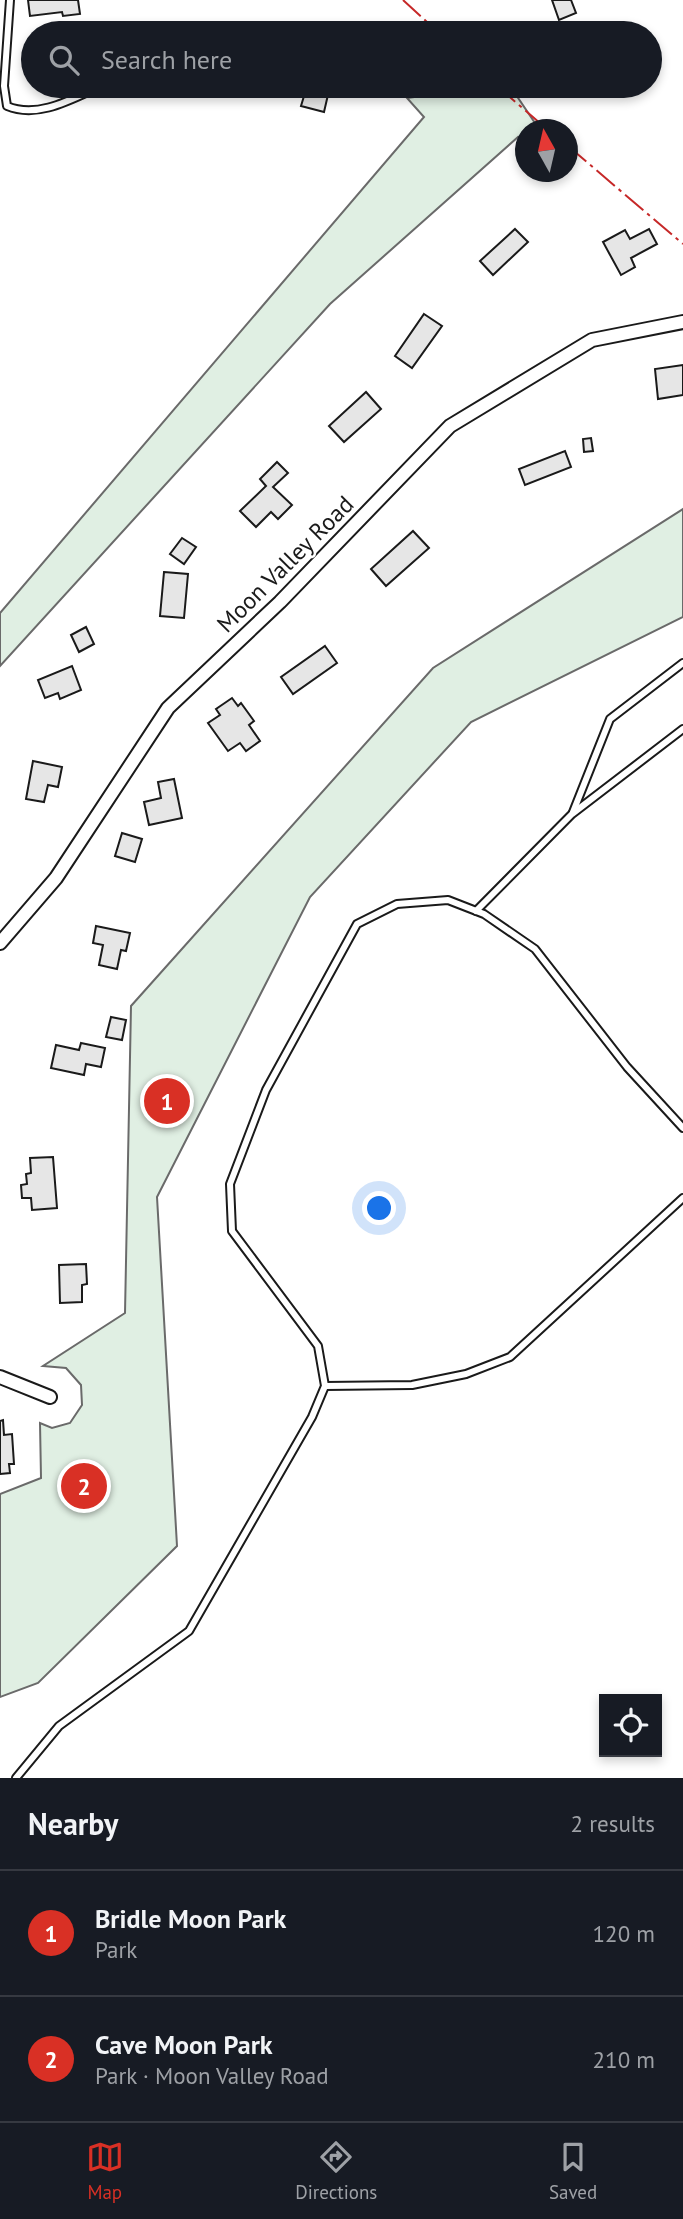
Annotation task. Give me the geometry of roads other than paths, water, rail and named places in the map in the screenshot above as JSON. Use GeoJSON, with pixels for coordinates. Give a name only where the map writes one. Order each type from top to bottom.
{"type":"FeatureCollection","features":[{"type":"Feature","properties":{"kind":"street","name":"Moon Valley Road"},"geometry":{"type":"LineString","coordinates":[[0,943],[56,878],[168,708],[280,601],[450,426],[592,340],[683,322]]}},
{"type":"Feature","properties":{"kind":"street"},"geometry":{"type":"LineString","coordinates":[[0,1377],[50,1397]]}},
{"type":"Feature","properties":{"kind":"lane"},"geometry":{"type":"LineString","coordinates":[[10,0],[10,34],[4,86],[7,106],[21,112],[57,105],[73,98]]}},
{"type":"Feature","properties":{"kind":"lane"},"geometry":{"type":"LineString","coordinates":[[572,814],[610,719],[683,663]]}},
{"type":"Feature","properties":{"kind":"lane"},"geometry":{"type":"LineString","coordinates":[[476,911],[572,814],[683,729]]}},
{"type":"Feature","properties":{"kind":"lane"},"geometry":{"type":"LineString","coordinates":[[16,1778],[59,1726],[189,1632],[312,1417],[325,1386],[318,1346],[232,1231],[230,1184],[267,1090],[357,924],[397,904],[448,900],[476,911],[535,949],[627,1067],[683,1128]]}},
{"type":"Feature","properties":{"kind":"lane"},"geometry":{"type":"LineString","coordinates":[[325,1386],[412,1385],[466,1374],[510,1357],[683,1198]]}},
{"type":"Feature","properties":{"kind":"place","name":"Bridle Moon Park"},"geometry":{"type":"Point","coordinates":[167,1101]}},
{"type":"Feature","properties":{"kind":"place","name":"Cave Moon Park"},"geometry":{"type":"Point","coordinates":[84,1486]}}]}
